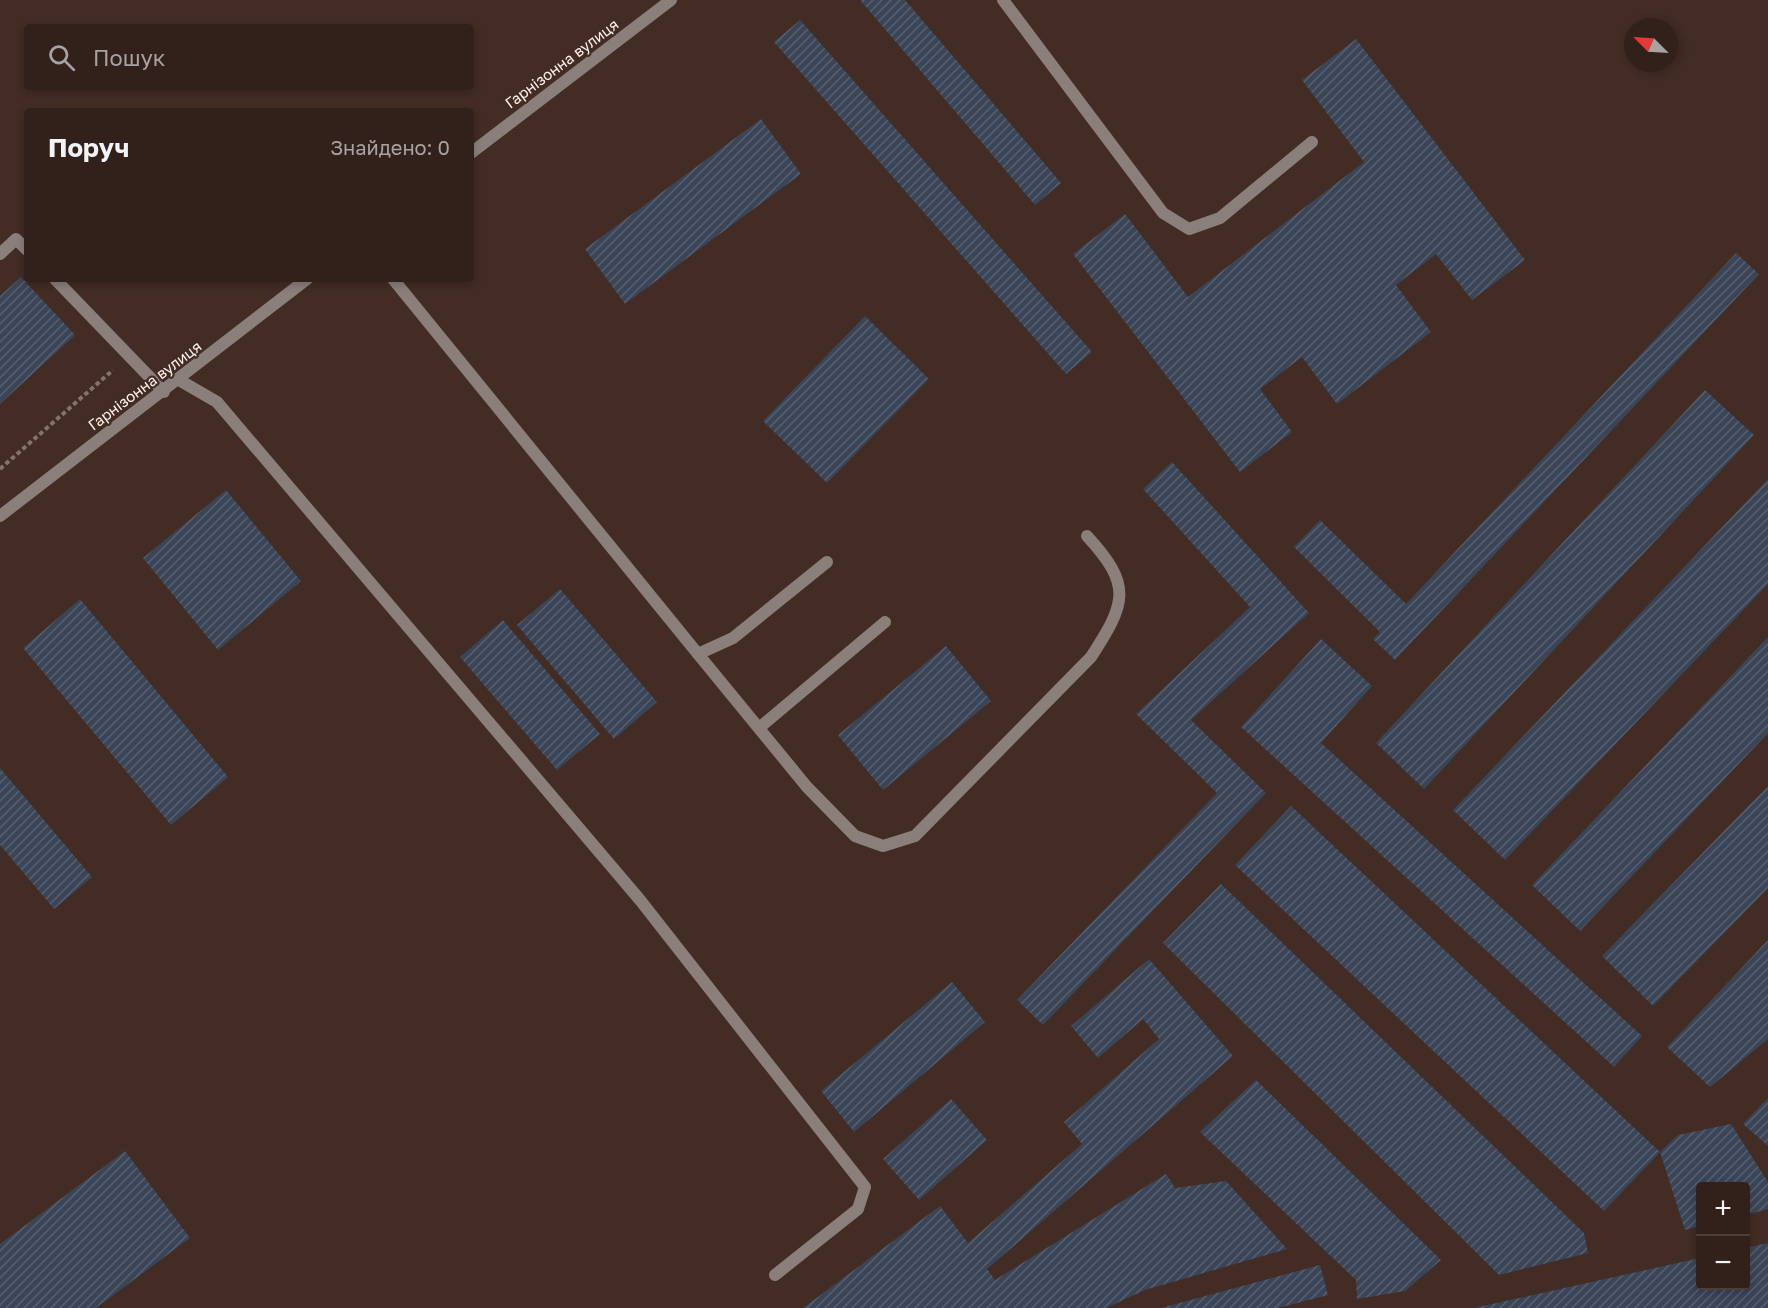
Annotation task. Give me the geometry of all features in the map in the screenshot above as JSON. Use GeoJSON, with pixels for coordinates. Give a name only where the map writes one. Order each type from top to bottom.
{"type":"FeatureCollection","features":[{"type":"Feature","properties":{"kind":"street","name":"Гарнізонна вулиця"},"geometry":{"type":"LineString","coordinates":[[474,151],[671,0]]}},
{"type":"Feature","properties":{"kind":"street"},"geometry":{"type":"LineString","coordinates":[[1003,0],[1162,213],[1189,229],[1220,218],[1312,142]]}},
{"type":"Feature","properties":{"kind":"street"},"geometry":{"type":"LineString","coordinates":[[0,254],[16,239],[24,247]]}},
{"type":"Feature","properties":{"kind":"street"},"geometry":{"type":"LineString","coordinates":[[58,282],[164,392]]}},
{"type":"Feature","properties":{"kind":"street","name":"Гарнізонна вулиця"},"geometry":{"type":"LineString","coordinates":[[0,516],[179,381],[304,282]]}},
{"type":"Feature","properties":{"kind":"street"},"geometry":{"type":"LineString","coordinates":[[395,282],[807,787],[855,836],[884,846],[915,836],[1091,657],[1113,623],[1121,587],[1107,557],[1087,536]]}},
{"type":"Feature","properties":{"kind":"street"},"geometry":{"type":"LineString","coordinates":[[179,381],[217,402],[640,900],[865,1187],[858,1209],[775,1275]]}},
{"type":"Feature","properties":{"kind":"street"},"geometry":{"type":"LineString","coordinates":[[698,654],[733,638],[827,562]]}},
{"type":"Feature","properties":{"kind":"street"},"geometry":{"type":"LineString","coordinates":[[759,728],[885,622]]}},
{"type":"Feature","properties":{"kind":"path"},"geometry":{"type":"LineString","coordinates":[[0,469],[129,356]]}},
{"type":"Feature","properties":{"kind":"building"},"geometry":{"type":"Polygon","coordinates":[[[860,0],[905,0],[1061,183],[1035,205],[860,0]]]}},
{"type":"Feature","properties":{"kind":"building"},"geometry":{"type":"Polygon","coordinates":[[[800,20],[1092,352],[1066,374],[774,42],[800,20]]]}},
{"type":"Feature","properties":{"kind":"building"},"geometry":{"type":"Polygon","coordinates":[[[1356,39],[1525,260],[1472,300],[1436,254],[1396,285],[1431,332],[1337,404],[1302,357],[1260,389],[1292,432],[1240,472],[1073,254],[1125,214],[1188,297],[1364,162],[1302,80],[1356,39]]]}},
{"type":"Feature","properties":{"kind":"building"},"geometry":{"type":"Polygon","coordinates":[[[761,119],[801,174],[625,304],[585,249],[761,119]]]}},
{"type":"Feature","properties":{"kind":"building"},"geometry":{"type":"Polygon","coordinates":[[[1736,253],[1759,274],[1395,660],[1373,639],[1380,632],[1294,547],[1320,520],[1406,604],[1736,253]]]}},
{"type":"Feature","properties":{"kind":"building"},"geometry":{"type":"Polygon","coordinates":[[[21,277],[75,335],[0,404],[0,296],[21,277]]]}},
{"type":"Feature","properties":{"kind":"building"},"geometry":{"type":"Polygon","coordinates":[[[865,316],[929,379],[827,483],[763,421],[865,316]]]}},
{"type":"Feature","properties":{"kind":"building"},"geometry":{"type":"Polygon","coordinates":[[[1705,390],[1754,435],[1424,789],[1376,743],[1705,390]]]}},
{"type":"Feature","properties":{"kind":"building"},"geometry":{"type":"Polygon","coordinates":[[[1172,462],[1309,613],[1191,720],[1266,793],[1043,1025],[1017,1000],[1217,793],[1136,714],[1250,607],[1143,489],[1172,462]]]}},
{"type":"Feature","properties":{"kind":"building"},"geometry":{"type":"Polygon","coordinates":[[[1768,479],[1768,584],[1505,860],[1453,810],[1768,479]]]}},
{"type":"Feature","properties":{"kind":"building"},"geometry":{"type":"Polygon","coordinates":[[[226,490],[301,581],[218,650],[143,558],[226,490]]]}},
{"type":"Feature","properties":{"kind":"building"},"geometry":{"type":"Polygon","coordinates":[[[560,589],[657,702],[614,739],[517,625],[560,589]]]}},
{"type":"Feature","properties":{"kind":"building"},"geometry":{"type":"Polygon","coordinates":[[[80,599],[228,777],[171,825],[23,648],[80,599]]]}},
{"type":"Feature","properties":{"kind":"building"},"geometry":{"type":"Polygon","coordinates":[[[503,620],[600,734],[557,770],[460,657],[503,620]]]}},
{"type":"Feature","properties":{"kind":"building"},"geometry":{"type":"Polygon","coordinates":[[[1768,637],[1768,733],[1580,931],[1532,885],[1768,637]]]}},
{"type":"Feature","properties":{"kind":"building"},"geometry":{"type":"Polygon","coordinates":[[[1321,639],[1372,686],[1321,743],[1642,1036],[1614,1067],[1241,727],[1321,639]]]}},
{"type":"Feature","properties":{"kind":"building"},"geometry":{"type":"Polygon","coordinates":[[[946,646],[991,701],[883,790],[838,735],[946,646]]]}},
{"type":"Feature","properties":{"kind":"building"},"geometry":{"type":"Polygon","coordinates":[[[0,768],[92,877],[54,909],[0,845],[0,768]]]}},
{"type":"Feature","properties":{"kind":"building"},"geometry":{"type":"Polygon","coordinates":[[[1768,786],[1768,888],[1653,1006],[1602,956],[1768,786]]]}},
{"type":"Feature","properties":{"kind":"building"},"geometry":{"type":"Polygon","coordinates":[[[1291,806],[1660,1152],[1604,1211],[1235,865],[1291,806]]]}},
{"type":"Feature","properties":{"kind":"building"},"geometry":{"type":"Polygon","coordinates":[[[1221,884],[1584,1233],[1588,1253],[1499,1275],[1163,943],[1221,884]]]}},
{"type":"Feature","properties":{"kind":"building"},"geometry":{"type":"Polygon","coordinates":[[[1768,940],[1768,1039],[1710,1087],[1667,1047],[1768,940]]]}},
{"type":"Feature","properties":{"kind":"building"},"geometry":{"type":"Polygon","coordinates":[[[1149,959],[1233,1056],[987,1269],[995,1280],[1166,1174],[1175,1188],[1226,1181],[1287,1249],[1145,1290],[1106,1308],[803,1308],[940,1206],[968,1243],[1082,1144],[1064,1122],[1159,1039],[1143,1019],[1098,1058],[1071,1026],[1149,959]]]}},
{"type":"Feature","properties":{"kind":"building"},"geometry":{"type":"Polygon","coordinates":[[[952,982],[985,1022],[854,1132],[821,1091],[952,982]]]}},
{"type":"Feature","properties":{"kind":"building"},"geometry":{"type":"Polygon","coordinates":[[[1256,1080],[1441,1260],[1405,1291],[1357,1299],[1356,1280],[1200,1132],[1256,1080]]]}},
{"type":"Feature","properties":{"kind":"building"},"geometry":{"type":"Polygon","coordinates":[[[1768,1098],[1768,1146],[1743,1124],[1768,1098]]]}},
{"type":"Feature","properties":{"kind":"building"},"geometry":{"type":"Polygon","coordinates":[[[951,1099],[987,1140],[919,1200],[883,1159],[951,1099]]]}},
{"type":"Feature","properties":{"kind":"building"},"geometry":{"type":"Polygon","coordinates":[[[1731,1124],[1768,1182],[1768,1209],[1750,1214],[1750,1182],[1696,1182],[1696,1227],[1685,1230],[1660,1152],[1678,1135],[1731,1124]]]}},
{"type":"Feature","properties":{"kind":"building"},"geometry":{"type":"Polygon","coordinates":[[[125,1151],[190,1238],[96,1308],[0,1308],[0,1244],[125,1151]]]}},
{"type":"Feature","properties":{"kind":"building"},"geometry":{"type":"Polygon","coordinates":[[[1768,1243],[1768,1308],[1474,1308],[1696,1259],[1696,1290],[1750,1290],[1750,1247],[1768,1243]]]}},
{"type":"Feature","properties":{"kind":"building"},"geometry":{"type":"Polygon","coordinates":[[[1320,1265],[1328,1295],[1278,1308],[1161,1308],[1320,1265]]]}}]}
